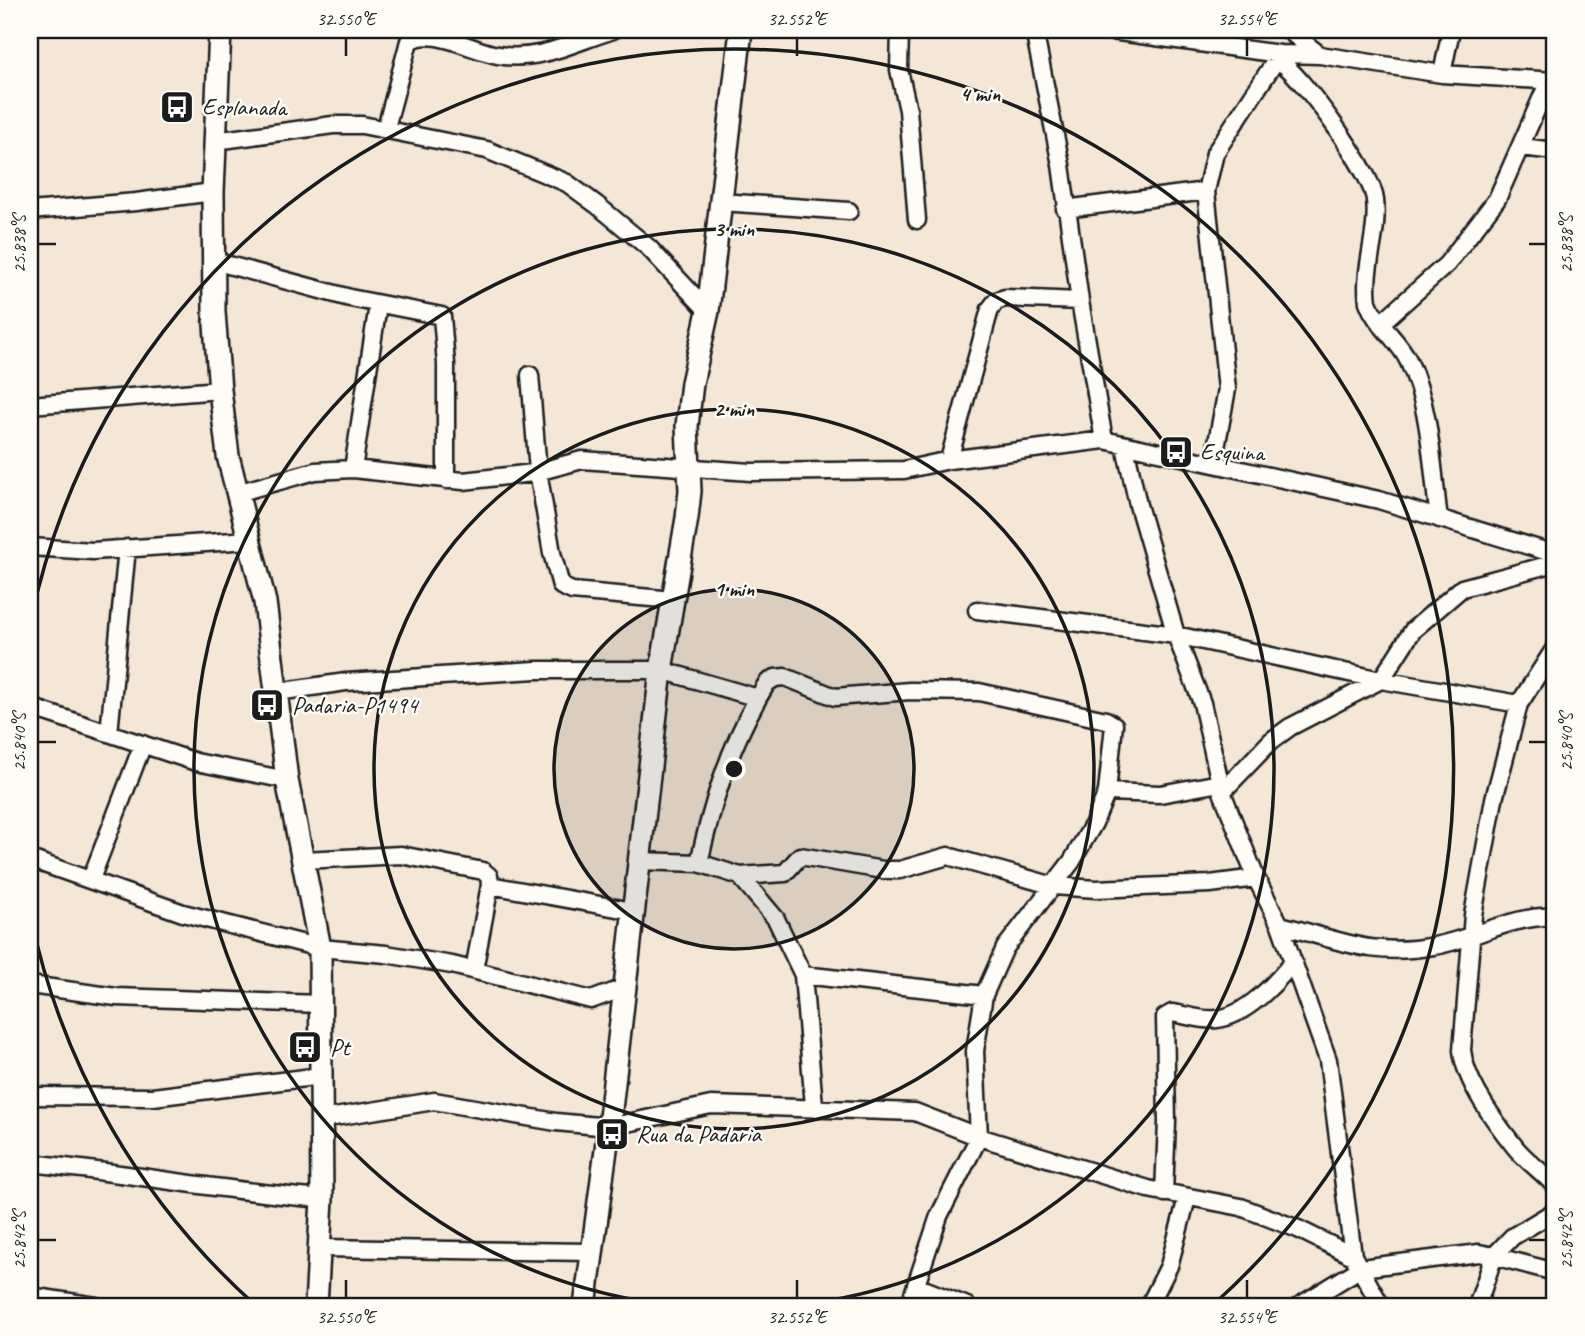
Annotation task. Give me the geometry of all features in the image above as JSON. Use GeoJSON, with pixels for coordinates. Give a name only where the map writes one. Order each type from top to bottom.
{"type":"FeatureCollection","features":[{"type":"Feature","properties":{"kind":"street"},"geometry":{"type":"LineString","coordinates":[[220,30],[213,192],[220,390],[229,456],[265,602],[287,780],[320,948],[322,1199],[316,1306]]}},
{"type":"Feature","properties":{"kind":"street"},"geometry":{"type":"LineString","coordinates":[[386,128],[409,41],[418,36],[433,36],[474,50],[518,58],[539,57],[613,30]]}},
{"type":"Feature","properties":{"kind":"street"},"geometry":{"type":"LineString","coordinates":[[585,1306],[609,1127],[661,670],[690,491],[687,468],[692,383],[708,311],[741,30]]}},
{"type":"Feature","properties":{"kind":"street"},"geometry":{"type":"LineString","coordinates":[[900,30],[900,70],[908,110],[917,220]]}},
{"type":"Feature","properties":{"kind":"street"},"geometry":{"type":"LineString","coordinates":[[1034,30],[1061,165],[1065,209],[1104,440]]}},
{"type":"Feature","properties":{"kind":"street"},"geometry":{"type":"LineString","coordinates":[[1104,30],[1279,57],[1320,55],[1442,74],[1552,81],[1497,199],[1455,254],[1380,324]]}},
{"type":"Feature","properties":{"kind":"street"},"geometry":{"type":"LineString","coordinates":[[1288,30],[1320,55]]}},
{"type":"Feature","properties":{"kind":"street"},"geometry":{"type":"LineString","coordinates":[[1442,74],[1451,30]]}},
{"type":"Feature","properties":{"kind":"street"},"geometry":{"type":"LineString","coordinates":[[1213,464],[1227,389],[1206,191],[1215,152],[1279,57]]}},
{"type":"Feature","properties":{"kind":"street"},"geometry":{"type":"LineString","coordinates":[[1279,57],[1319,105],[1358,162],[1373,192],[1375,212],[1366,291],[1372,313],[1400,346],[1414,375],[1429,449],[1438,519]]}},
{"type":"Feature","properties":{"kind":"street"},"geometry":{"type":"LineString","coordinates":[[215,141],[333,125],[386,128],[487,149],[567,183],[649,248],[708,311]]}},
{"type":"Feature","properties":{"kind":"street"},"geometry":{"type":"LineString","coordinates":[[1521,146],[1555,151]]}},
{"type":"Feature","properties":{"kind":"street"},"geometry":{"type":"LineString","coordinates":[[1065,209],[1206,191]]}},
{"type":"Feature","properties":{"kind":"street"},"geometry":{"type":"LineString","coordinates":[[30,211],[60,210],[213,192]]}},
{"type":"Feature","properties":{"kind":"street"},"geometry":{"type":"LineString","coordinates":[[721,202],[849,211]]}},
{"type":"Feature","properties":{"kind":"street"},"geometry":{"type":"LineString","coordinates":[[214,261],[378,305],[442,316],[446,365],[446,480]]}},
{"type":"Feature","properties":{"kind":"street"},"geometry":{"type":"LineString","coordinates":[[949,460],[990,309],[1005,298],[1080,301]]}},
{"type":"Feature","properties":{"kind":"street"},"geometry":{"type":"LineString","coordinates":[[353,468],[378,305]]}},
{"type":"Feature","properties":{"kind":"street"},"geometry":{"type":"LineString","coordinates":[[530,375],[538,471],[552,553],[561,586],[572,591],[674,600]]}},
{"type":"Feature","properties":{"kind":"street"},"geometry":{"type":"LineString","coordinates":[[30,405],[220,390]]}},
{"type":"Feature","properties":{"kind":"street"},"geometry":{"type":"LineString","coordinates":[[237,493],[315,471],[353,468],[446,480],[506,478],[566,463],[598,460],[776,472],[904,470],[949,460],[1104,440],[1321,485],[1555,554]]}},
{"type":"Feature","properties":{"kind":"street"},"geometry":{"type":"LineString","coordinates":[[1125,446],[1138,505],[1176,635],[1202,703],[1221,788],[1256,878],[1280,925],[1328,1060],[1357,1262],[1381,1306]]}},
{"type":"Feature","properties":{"kind":"street"},"geometry":{"type":"LineString","coordinates":[[30,547],[93,551],[248,540]]}},
{"type":"Feature","properties":{"kind":"street"},"geometry":{"type":"LineString","coordinates":[[109,733],[127,548]]}},
{"type":"Feature","properties":{"kind":"street"},"geometry":{"type":"LineString","coordinates":[[1107,792],[1160,794],[1221,788],[1290,727],[1381,680],[1413,630],[1462,588],[1555,563]]}},
{"type":"Feature","properties":{"kind":"street"},"geometry":{"type":"LineString","coordinates":[[976,610],[1176,635],[1381,680],[1519,704]]}},
{"type":"Feature","properties":{"kind":"street"},"geometry":{"type":"LineString","coordinates":[[1555,648],[1519,704],[1494,799],[1471,937],[1462,1050],[1465,1066],[1516,1148],[1555,1186]]}},
{"type":"Feature","properties":{"kind":"street"},"geometry":{"type":"LineString","coordinates":[[277,692],[346,682],[536,670],[661,670],[758,698]]}},
{"type":"Feature","properties":{"kind":"street"},"geometry":{"type":"LineString","coordinates":[[699,863],[720,779],[736,736],[767,683],[775,678],[785,677],[835,697],[910,691],[979,692],[1106,720],[1114,725],[1107,792],[1094,823],[1055,886],[1005,948],[984,995],[975,1051],[979,1136],[939,1216],[909,1306]]}},
{"type":"Feature","properties":{"kind":"street"},"geometry":{"type":"LineString","coordinates":[[30,707],[197,762],[287,780]]}},
{"type":"Feature","properties":{"kind":"street"},"geometry":{"type":"LineString","coordinates":[[91,879],[143,744]]}},
{"type":"Feature","properties":{"kind":"street"},"geometry":{"type":"LineString","coordinates":[[304,860],[401,855],[483,871],[489,876],[490,885],[474,970]]}},
{"type":"Feature","properties":{"kind":"street"},"geometry":{"type":"LineString","coordinates":[[638,860],[699,863],[740,876],[785,873],[800,856],[883,870],[900,870],[948,856],[1055,886],[1131,889],[1256,878]]}},
{"type":"Feature","properties":{"kind":"street"},"geometry":{"type":"LineString","coordinates":[[30,859],[183,913],[320,948],[386,954],[474,970],[591,1000],[624,988]]}},
{"type":"Feature","properties":{"kind":"street"},"geometry":{"type":"LineString","coordinates":[[740,876],[776,919],[803,975],[814,1106]]}},
{"type":"Feature","properties":{"kind":"street"},"geometry":{"type":"LineString","coordinates":[[490,885],[633,911]]}},
{"type":"Feature","properties":{"kind":"street"},"geometry":{"type":"LineString","coordinates":[[1280,925],[1342,944],[1376,950],[1418,948],[1471,937],[1521,922],[1555,917]]}},
{"type":"Feature","properties":{"kind":"street"},"geometry":{"type":"LineString","coordinates":[[1164,1193],[1167,1122],[1165,1017],[1172,1013],[1203,1019],[1229,1016],[1278,980],[1292,963]]}},
{"type":"Feature","properties":{"kind":"street"},"geometry":{"type":"LineString","coordinates":[[803,975],[984,995]]}},
{"type":"Feature","properties":{"kind":"street"},"geometry":{"type":"LineString","coordinates":[[30,985],[117,997],[321,1004]]}},
{"type":"Feature","properties":{"kind":"street"},"geometry":{"type":"LineString","coordinates":[[30,1096],[153,1097],[321,1076]]}},
{"type":"Feature","properties":{"kind":"street"},"geometry":{"type":"LineString","coordinates":[[322,1119],[434,1101],[543,1121],[609,1127],[711,1105],[814,1106],[915,1112],[979,1136],[1164,1193],[1252,1210],[1357,1262],[1479,1253],[1555,1272]]}},
{"type":"Feature","properties":{"kind":"street"},"geometry":{"type":"LineString","coordinates":[[30,1163],[124,1172],[272,1195],[322,1199]]}},
{"type":"Feature","properties":{"kind":"street"},"geometry":{"type":"LineString","coordinates":[[1149,1306],[1169,1266],[1187,1198]]}},
{"type":"Feature","properties":{"kind":"street"},"geometry":{"type":"LineString","coordinates":[[1477,1306],[1494,1256],[1513,1237],[1555,1211]]}},
{"type":"Feature","properties":{"kind":"street"},"geometry":{"type":"LineString","coordinates":[[319,1248],[591,1252]]}},
{"type":"Feature","properties":{"kind":"street"},"geometry":{"type":"LineString","coordinates":[[1299,1306],[1357,1262]]}},
{"type":"Feature","properties":{"kind":"street"},"geometry":{"type":"LineString","coordinates":[[916,1286],[967,1306]]}},
{"type":"Feature","properties":{"kind":"street"},"geometry":{"type":"LineString","coordinates":[[30,1296],[96,1306]]}},
{"type":"Feature","properties":{"kind":"place","name":"Esplanada"},"geometry":{"type":"Point","coordinates":[177,107]}},
{"type":"Feature","properties":{"kind":"place","name":"Esquina"},"geometry":{"type":"Point","coordinates":[1176,452]}},
{"type":"Feature","properties":{"kind":"place","name":"Padaria-P1494"},"geometry":{"type":"Point","coordinates":[267,705]}},
{"type":"Feature","properties":{"kind":"place","name":"Pt"},"geometry":{"type":"Point","coordinates":[305,1047]}},
{"type":"Feature","properties":{"kind":"place","name":"Rua da Padaria"},"geometry":{"type":"Point","coordinates":[612,1134]}}]}
